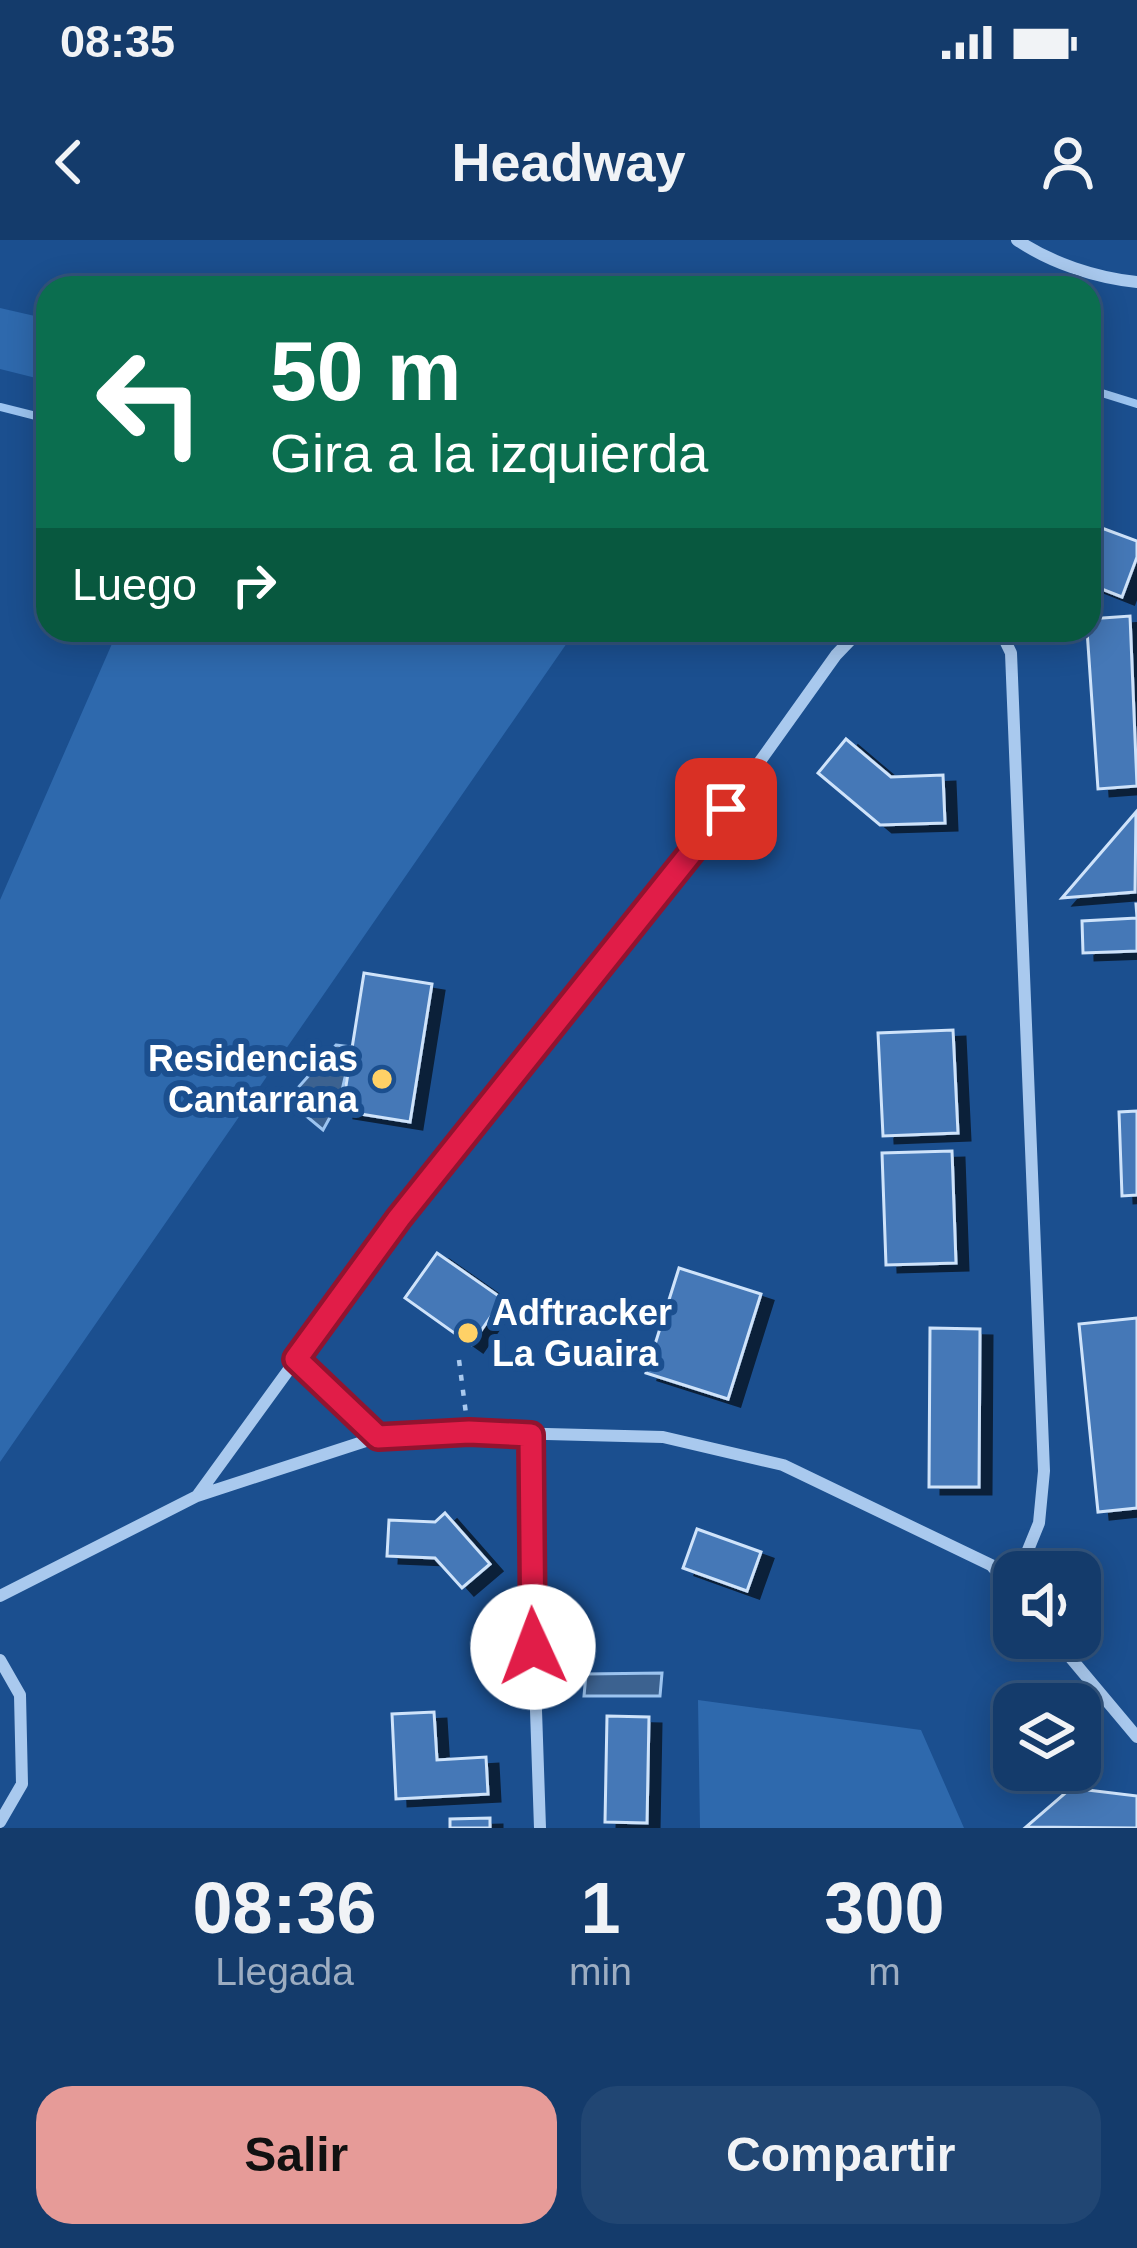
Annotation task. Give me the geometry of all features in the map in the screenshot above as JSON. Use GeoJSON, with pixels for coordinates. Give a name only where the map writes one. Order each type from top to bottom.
{"type":"FeatureCollection","features":[{"type":"Feature","properties":{"kind":"street"},"geometry":{"type":"LineString","coordinates":[[1017,240],[1098,276]]}},
{"type":"Feature","properties":{"kind":"street"},"geometry":{"type":"LineString","coordinates":[[1101,277],[1137,282]]}},
{"type":"Feature","properties":{"kind":"street"},"geometry":{"type":"LineString","coordinates":[[197,1496],[399,1218],[698,848],[848,642]]}},
{"type":"Feature","properties":{"kind":"street"},"geometry":{"type":"LineString","coordinates":[[1006,642],[1011,653],[1044,1471],[1039,1523],[1028,1551]]}},
{"type":"Feature","properties":{"kind":"street"},"geometry":{"type":"LineString","coordinates":[[296,1359],[378,1437]]}},
{"type":"Feature","properties":{"kind":"street"},"geometry":{"type":"LineString","coordinates":[[0,1596],[197,1496],[378,1437],[469,1432],[663,1437],[783,1465],[993,1567]]}},
{"type":"Feature","properties":{"kind":"street"},"geometry":{"type":"LineString","coordinates":[[531,1435],[540,1828]]}},
{"type":"Feature","properties":{"kind":"street"},"geometry":{"type":"LineString","coordinates":[[1072,1659],[1137,1737]]}},
{"type":"Feature","properties":{"kind":"street"},"geometry":{"type":"LineString","coordinates":[[0,1660],[20,1695],[22,1784],[0,1822]]}},
{"type":"Feature","properties":{"kind":"path"},"geometry":{"type":"LineString","coordinates":[[459,1360],[469,1432]]}},
{"type":"Feature","properties":{"kind":"shaded area"},"geometry":{"type":"Polygon","coordinates":[[[0,308],[36,316],[36,378],[0,369],[0,308]]]}},
{"type":"Feature","properties":{"kind":"shaded area"},"geometry":{"type":"Polygon","coordinates":[[[113,642],[568,642],[0,1462],[0,900],[113,642]]]}},
{"type":"Feature","properties":{"kind":"shaded area"},"geometry":{"type":"Polygon","coordinates":[[[336,1045],[352,1047],[340,1099],[323,1130],[287,1100],[336,1045]]]}},
{"type":"Feature","properties":{"kind":"shaded area"},"geometry":{"type":"Polygon","coordinates":[[[662,1673],[660,1696],[584,1696],[586,1674],[662,1673]]]}},
{"type":"Feature","properties":{"kind":"shaded area"},"geometry":{"type":"Polygon","coordinates":[[[698,1700],[921,1730],[964,1828],[700,1828],[698,1700]]]}},
{"type":"Feature","properties":{"kind":"building"},"geometry":{"type":"Polygon","coordinates":[[[1101,528],[1137,541],[1137,557],[1122,597],[1101,589],[1101,528]]]}},
{"type":"Feature","properties":{"kind":"building"},"geometry":{"type":"Polygon","coordinates":[[[1130,616],[1137,786],[1098,789],[1088,642],[1101,642],[1101,618],[1130,616]]]}},
{"type":"Feature","properties":{"kind":"building"},"geometry":{"type":"Polygon","coordinates":[[[846,739],[891,777],[943,775],[945,823],[880,825],[818,773],[846,739]]]}},
{"type":"Feature","properties":{"kind":"building"},"geometry":{"type":"Polygon","coordinates":[[[1136,812],[1135,892],[1062,898],[1136,812]]]}},
{"type":"Feature","properties":{"kind":"building"},"geometry":{"type":"Polygon","coordinates":[[[1137,918],[1137,951],[1083,953],[1082,921],[1137,918]]]}},
{"type":"Feature","properties":{"kind":"building","name":"Residencias Cantarrana"},"geometry":{"type":"Polygon","coordinates":[[[364,973],[432,984],[410,1122],[342,1111],[364,973]]]}},
{"type":"Feature","properties":{"kind":"building"},"geometry":{"type":"Polygon","coordinates":[[[953,1030],[958,1133],[883,1136],[878,1033],[953,1030]]]}},
{"type":"Feature","properties":{"kind":"building"},"geometry":{"type":"Polygon","coordinates":[[[1137,1111],[1137,1195],[1122,1196],[1119,1112],[1137,1111]]]}},
{"type":"Feature","properties":{"kind":"building"},"geometry":{"type":"Polygon","coordinates":[[[952,1151],[956,1263],[886,1265],[882,1153],[952,1151]]]}},
{"type":"Feature","properties":{"kind":"building"},"geometry":{"type":"Polygon","coordinates":[[[437,1253],[503,1299],[471,1345],[405,1298],[437,1253]]]}},
{"type":"Feature","properties":{"kind":"building"},"geometry":{"type":"Polygon","coordinates":[[[679,1268],[761,1294],[728,1399],[646,1373],[679,1268]]]}},
{"type":"Feature","properties":{"kind":"building"},"geometry":{"type":"Polygon","coordinates":[[[1137,1318],[1137,1508],[1098,1512],[1079,1324],[1137,1318]]]}},
{"type":"Feature","properties":{"kind":"building"},"geometry":{"type":"Polygon","coordinates":[[[930,1328],[980,1329],[979,1487],[929,1487],[930,1328]]]}},
{"type":"Feature","properties":{"kind":"building"},"geometry":{"type":"Polygon","coordinates":[[[445,1513],[490,1564],[462,1588],[435,1558],[387,1556],[389,1520],[435,1522],[445,1513]]]}},
{"type":"Feature","properties":{"kind":"building"},"geometry":{"type":"Polygon","coordinates":[[[697,1529],[761,1552],[747,1591],[683,1568],[697,1529]]]}},
{"type":"Feature","properties":{"kind":"building"},"geometry":{"type":"Polygon","coordinates":[[[434,1712],[437,1760],[486,1757],[488,1794],[396,1799],[392,1714],[434,1712]]]}},
{"type":"Feature","properties":{"kind":"building"},"geometry":{"type":"Polygon","coordinates":[[[607,1716],[649,1717],[647,1823],[605,1822],[607,1716]]]}},
{"type":"Feature","properties":{"kind":"building"},"geometry":{"type":"Polygon","coordinates":[[[1068,1791],[1137,1796],[1137,1828],[1026,1827],[1068,1791]]]}},
{"type":"Feature","properties":{"kind":"building"},"geometry":{"type":"Polygon","coordinates":[[[490,1818],[490,1828],[450,1828],[450,1819],[490,1818]]]}},
{"type":"Feature","properties":{"kind":"waterway"},"geometry":{"type":"LineString","coordinates":[[1101,393],[1137,404]]}},
{"type":"Feature","properties":{"kind":"waterway"},"geometry":{"type":"LineString","coordinates":[[0,407],[36,416]]}},
{"type":"Feature","properties":{"kind":"place","name":"Residencias Cantarrana"},"geometry":{"type":"Point","coordinates":[382,1079]}},
{"type":"Feature","properties":{"kind":"place","name":"Adftracker La Guaira"},"geometry":{"type":"Point","coordinates":[468,1333]}},
{"type":"Feature","properties":{"kind":"route"},"geometry":{"type":"LineString","coordinates":[[533,1647],[531,1435],[469,1432],[378,1437],[296,1359],[399,1218],[726,809]]}}]}
